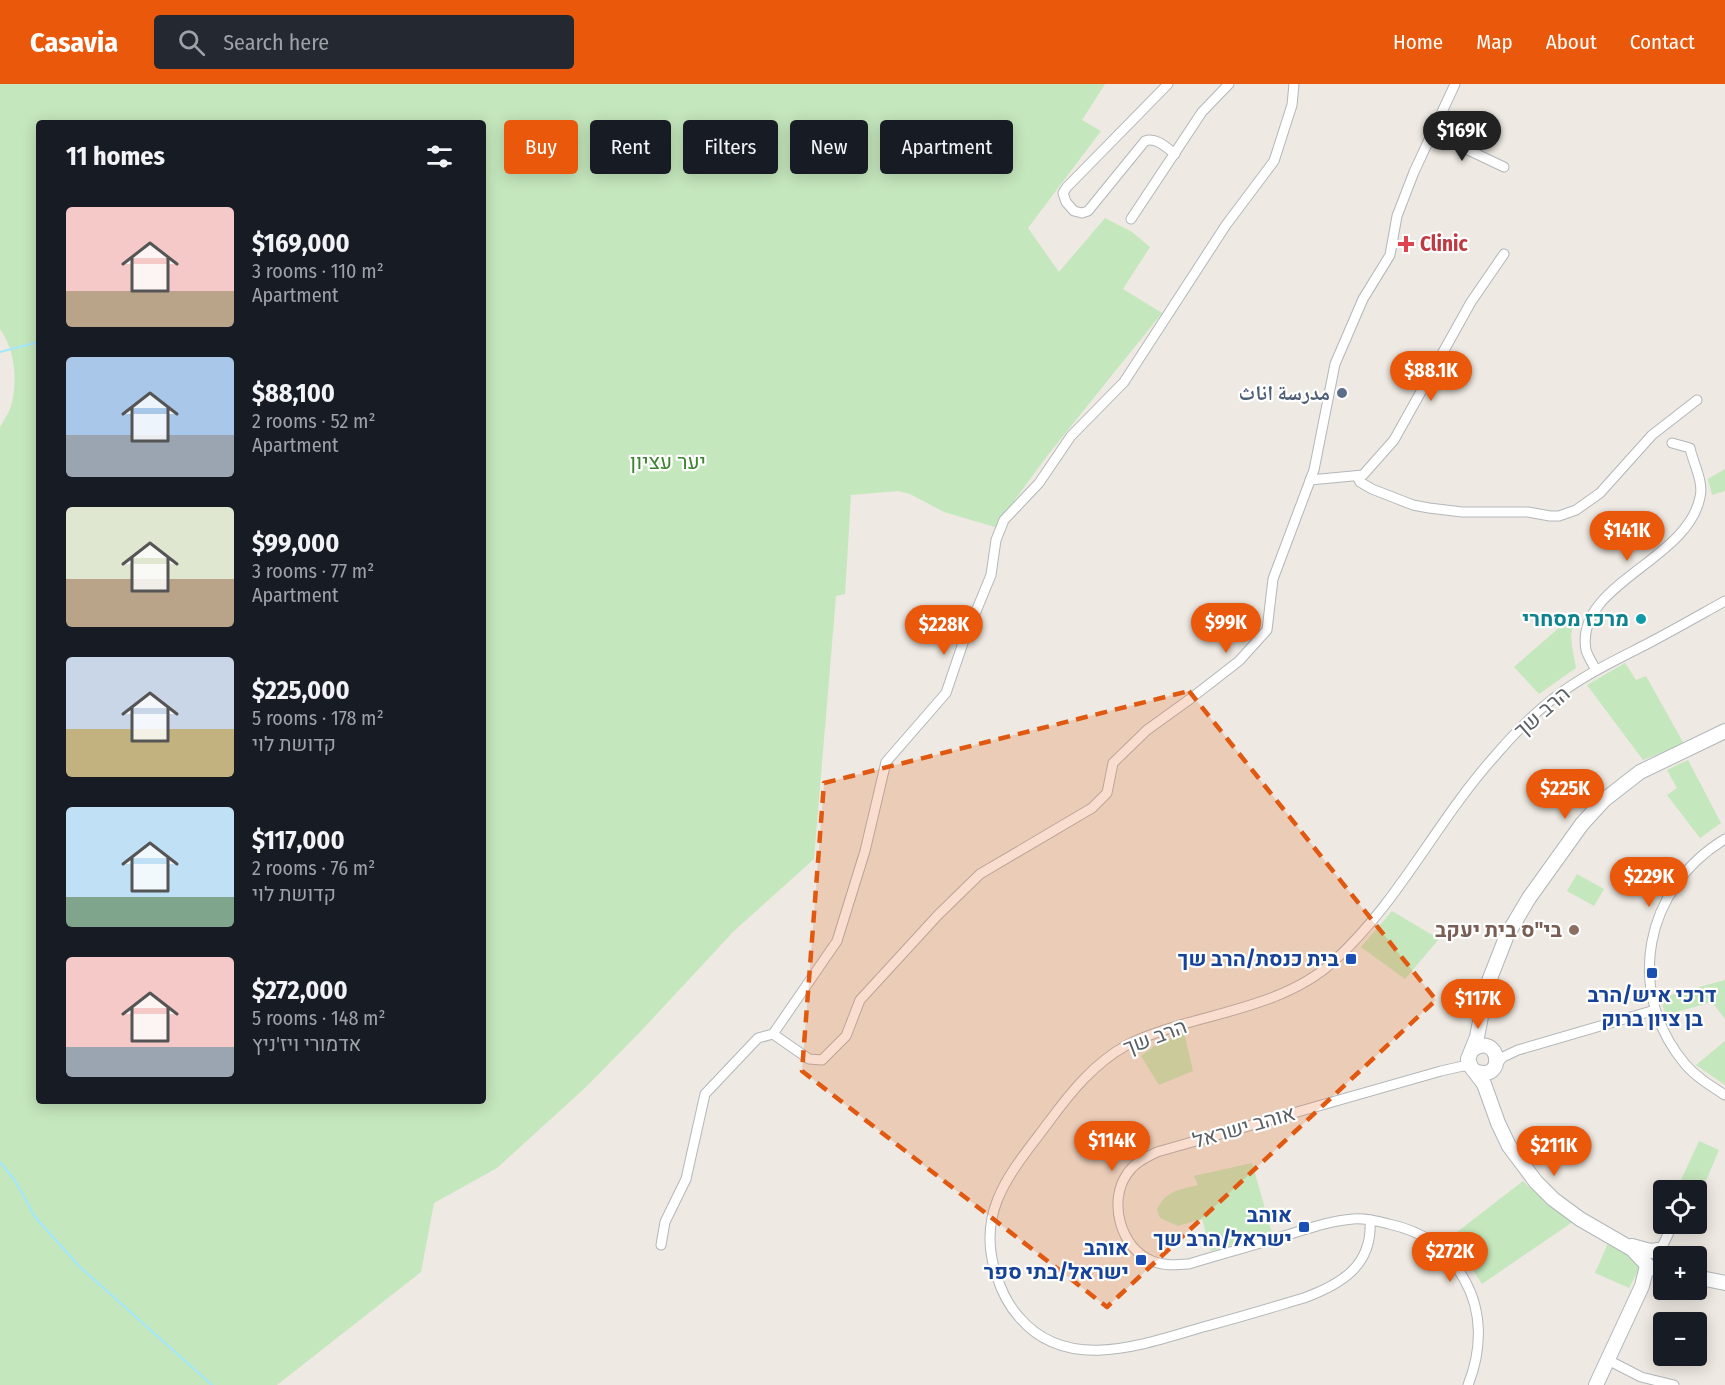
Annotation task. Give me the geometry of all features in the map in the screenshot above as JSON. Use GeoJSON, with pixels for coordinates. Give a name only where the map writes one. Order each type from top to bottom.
{"type":"FeatureCollection","features":[{"type":"Feature","properties":{"kind":"street"},"geometry":{"type":"LineString","coordinates":[[1168,84],[1067,187],[1063,193],[1064,197],[1074,211],[1083,213],[1088,211],[1145,141],[1158,141],[1175,154]]}},
{"type":"Feature","properties":{"kind":"street"},"geometry":{"type":"LineString","coordinates":[[1131,219],[1202,112],[1229,84]]}},
{"type":"Feature","properties":{"kind":"street"},"geometry":{"type":"LineString","coordinates":[[661,1245],[665,1222],[686,1179],[705,1094],[758,1038],[773,1034],[837,941],[865,851],[886,762],[946,693],[963,643],[991,575],[996,540],[1004,520],[1039,483],[1071,436],[1124,382],[1226,225],[1274,162],[1292,105],[1294,84]]}},
{"type":"Feature","properties":{"kind":"street"},"geometry":{"type":"LineString","coordinates":[[773,1034],[808,1059],[822,1060],[846,1036],[860,1000],[938,915],[980,874],[1092,808],[1107,793],[1113,763],[1147,730],[1239,661],[1267,630],[1273,579],[1314,470],[1335,364],[1363,299],[1390,255],[1397,216],[1414,172],[1455,84]]}},
{"type":"Feature","properties":{"kind":"street"},"geometry":{"type":"LineString","coordinates":[[1432,133],[1504,167]]}},
{"type":"Feature","properties":{"kind":"street"},"geometry":{"type":"LineString","coordinates":[[1310,480],[1363,475],[1394,440],[1471,302],[1504,254]]}},
{"type":"Feature","properties":{"kind":"street"},"geometry":{"type":"LineString","coordinates":[[1358,476],[1360,482],[1371,489],[1413,505],[1429,508],[1462,512],[1528,512],[1550,516],[1566,514],[1600,493],[1652,435],[1697,400]]}},
{"type":"Feature","properties":{"kind":"street"},"geometry":{"type":"LineString","coordinates":[[1596,670],[1586,652],[1586,632],[1589,617],[1597,604],[1683,532],[1696,512],[1701,494],[1690,448],[1672,443]]}},
{"type":"Feature","properties":{"kind":"street","name":"הרב שך"},"geometry":{"type":"LineString","coordinates":[[1370,1220],[1369,1244],[1358,1264],[1342,1280],[1323,1291],[1145,1344],[1107,1350],[1082,1350],[1058,1344],[1030,1329],[1008,1302],[991,1255],[990,1242],[992,1218],[1003,1186],[1065,1100],[1092,1071],[1120,1049],[1140,1038],[1270,998],[1296,987],[1332,963],[1379,914],[1474,780],[1496,754],[1555,697],[1596,670],[1725,601]]}},
{"type":"Feature","properties":{"kind":"street"},"geometry":{"type":"LineString","coordinates":[[1653,1260],[1580,1219],[1553,1199],[1536,1182],[1509,1146],[1484,1084],[1472,1061],[1487,986],[1508,935],[1529,898],[1582,824],[1604,800],[1640,772],[1725,731]]}},
{"type":"Feature","properties":{"kind":"street"},"geometry":{"type":"LineString","coordinates":[[1725,839],[1707,851],[1683,875],[1673,890],[1658,921],[1652,940],[1648,974],[1655,1010],[1671,1045],[1685,1064],[1725,1095]]}},
{"type":"Feature","properties":{"kind":"street"},"geometry":{"type":"LineString","coordinates":[[1483,1010],[1484,1035],[1496,1056],[1490,1083],[1490,1102]]}},
{"type":"Feature","properties":{"kind":"street"},"geometry":{"type":"LineString","coordinates":[[1472,1061],[1479,1046],[1506,1052],[1518,1050],[1655,1010]]}},
{"type":"Feature","properties":{"kind":"street"},"geometry":{"type":"LineString","coordinates":[[1472,1061],[1482,1074],[1494,1067],[1503,1057],[1518,1050]]}},
{"type":"Feature","properties":{"kind":"street","name":"אוהב ישראל"},"geometry":{"type":"LineString","coordinates":[[1468,1385],[1478,1350],[1478,1326],[1473,1299],[1459,1270],[1445,1252],[1433,1241],[1419,1233],[1370,1220],[1353,1219],[1324,1225],[1189,1264],[1168,1266],[1151,1261],[1137,1252],[1126,1238],[1117,1206],[1120,1189],[1127,1174],[1139,1161],[1157,1152],[1472,1061]]}},
{"type":"Feature","properties":{"kind":"street"},"geometry":{"type":"LineString","coordinates":[[1596,1385],[1653,1267]]}},
{"type":"Feature","properties":{"kind":"street"},"geometry":{"type":"LineString","coordinates":[[1707,1279],[1725,1283]]}},
{"type":"Feature","properties":{"kind":"street"},"geometry":{"type":"LineString","coordinates":[[1608,1360],[1641,1377],[1674,1385]]}},
{"type":"Feature","properties":{"kind":"highlighted area"},"geometry":{"type":"Polygon","coordinates":[[[1189,691],[1436,1000],[1107,1307],[802,1071],[824,783],[1189,691]]]}},
{"type":"Feature","properties":{"kind":"green space","name":"יער עציון"},"geometry":{"type":"Polygon","coordinates":[[[0,84],[1105,84],[1082,120],[1101,131],[1028,228],[1059,272],[1105,218],[1132,232],[1150,247],[1123,289],[1162,313],[1047,456],[995,527],[944,512],[910,494],[898,491],[851,495],[845,594],[836,596],[814,859],[734,931],[586,1087],[497,1168],[434,1203],[421,1272],[277,1385],[0,1385],[0,427],[8,414],[13,396],[15,376],[9,346],[0,329],[0,84]]]}},
{"type":"Feature","properties":{"kind":"green space"},"geometry":{"type":"Polygon","coordinates":[[[1725,469],[1725,491],[1712,495],[1708,479],[1725,469]]]}},
{"type":"Feature","properties":{"kind":"green space"},"geometry":{"type":"Polygon","coordinates":[[[1576,613],[1571,635],[1576,668],[1539,694],[1514,667],[1576,613]]]}},
{"type":"Feature","properties":{"kind":"green space"},"geometry":{"type":"Polygon","coordinates":[[[1625,663],[1636,680],[1646,676],[1684,744],[1643,760],[1587,685],[1625,663]]]}},
{"type":"Feature","properties":{"kind":"green space"},"geometry":{"type":"Polygon","coordinates":[[[1688,760],[1721,823],[1700,838],[1667,795],[1677,788],[1667,770],[1688,760]]]}},
{"type":"Feature","properties":{"kind":"green space"},"geometry":{"type":"Polygon","coordinates":[[[1577,874],[1604,889],[1594,906],[1567,891],[1577,874]]]}},
{"type":"Feature","properties":{"kind":"green space"},"geometry":{"type":"Polygon","coordinates":[[[1392,911],[1439,939],[1405,979],[1361,947],[1392,911]]]}},
{"type":"Feature","properties":{"kind":"green space"},"geometry":{"type":"Polygon","coordinates":[[[1725,980],[1725,1019],[1712,1002],[1666,1015],[1660,998],[1725,980]]]}},
{"type":"Feature","properties":{"kind":"green space"},"geometry":{"type":"Polygon","coordinates":[[[1184,1032],[1193,1071],[1159,1085],[1141,1056],[1157,1044],[1184,1032]]]}},
{"type":"Feature","properties":{"kind":"green space"},"geometry":{"type":"Polygon","coordinates":[[[1725,1041],[1725,1085],[1696,1065],[1725,1041]]]}},
{"type":"Feature","properties":{"kind":"green space"},"geometry":{"type":"Polygon","coordinates":[[[1699,1141],[1719,1150],[1706,1180],[1681,1180],[1699,1141]]]}},
{"type":"Feature","properties":{"kind":"green space"},"geometry":{"type":"Polygon","coordinates":[[[1252,1163],[1272,1233],[1211,1251],[1202,1219],[1178,1226],[1160,1218],[1157,1209],[1169,1194],[1198,1185],[1194,1176],[1252,1163]]]}},
{"type":"Feature","properties":{"kind":"green space"},"geometry":{"type":"Polygon","coordinates":[[[1523,1181],[1551,1207],[1574,1221],[1482,1284],[1464,1256],[1448,1239],[1523,1181]]]}},
{"type":"Feature","properties":{"kind":"green space"},"geometry":{"type":"Polygon","coordinates":[[[1609,1241],[1630,1251],[1637,1259],[1638,1270],[1629,1288],[1595,1273],[1609,1241]]]}},
{"type":"Feature","properties":{"kind":"waterway"},"geometry":{"type":"LineString","coordinates":[[0,352],[36,343]]}},
{"type":"Feature","properties":{"kind":"waterway"},"geometry":{"type":"LineString","coordinates":[[0,1162],[14,1179],[35,1217],[80,1267],[212,1385]]}},
{"type":"Feature","properties":{"kind":"place","name":"Clinic"},"geometry":{"type":"Point","coordinates":[1406,244]}},
{"type":"Feature","properties":{"kind":"place","name":"مدرسة اناث"},"geometry":{"type":"Point","coordinates":[1342,393]}},
{"type":"Feature","properties":{"kind":"place","name":"מרכז מסחרי"},"geometry":{"type":"Point","coordinates":[1641,619]}},
{"type":"Feature","properties":{"kind":"place","name":"בי\"ס בית יעקב"},"geometry":{"type":"Point","coordinates":[1574,930]}},
{"type":"Feature","properties":{"kind":"place","name":"בית כנסת/הרב שך"},"geometry":{"type":"Point","coordinates":[1351,959]}},
{"type":"Feature","properties":{"kind":"place","name":"דרכי איש/הרב בן ציון ברוק"},"geometry":{"type":"Point","coordinates":[1652,973]}},
{"type":"Feature","properties":{"kind":"place","name":"אוהב ישראל/הרב שך"},"geometry":{"type":"Point","coordinates":[1304,1227]}},
{"type":"Feature","properties":{"kind":"place","name":"אוהב ישראל/בתי ספר"},"geometry":{"type":"Point","coordinates":[1141,1260]}}]}
